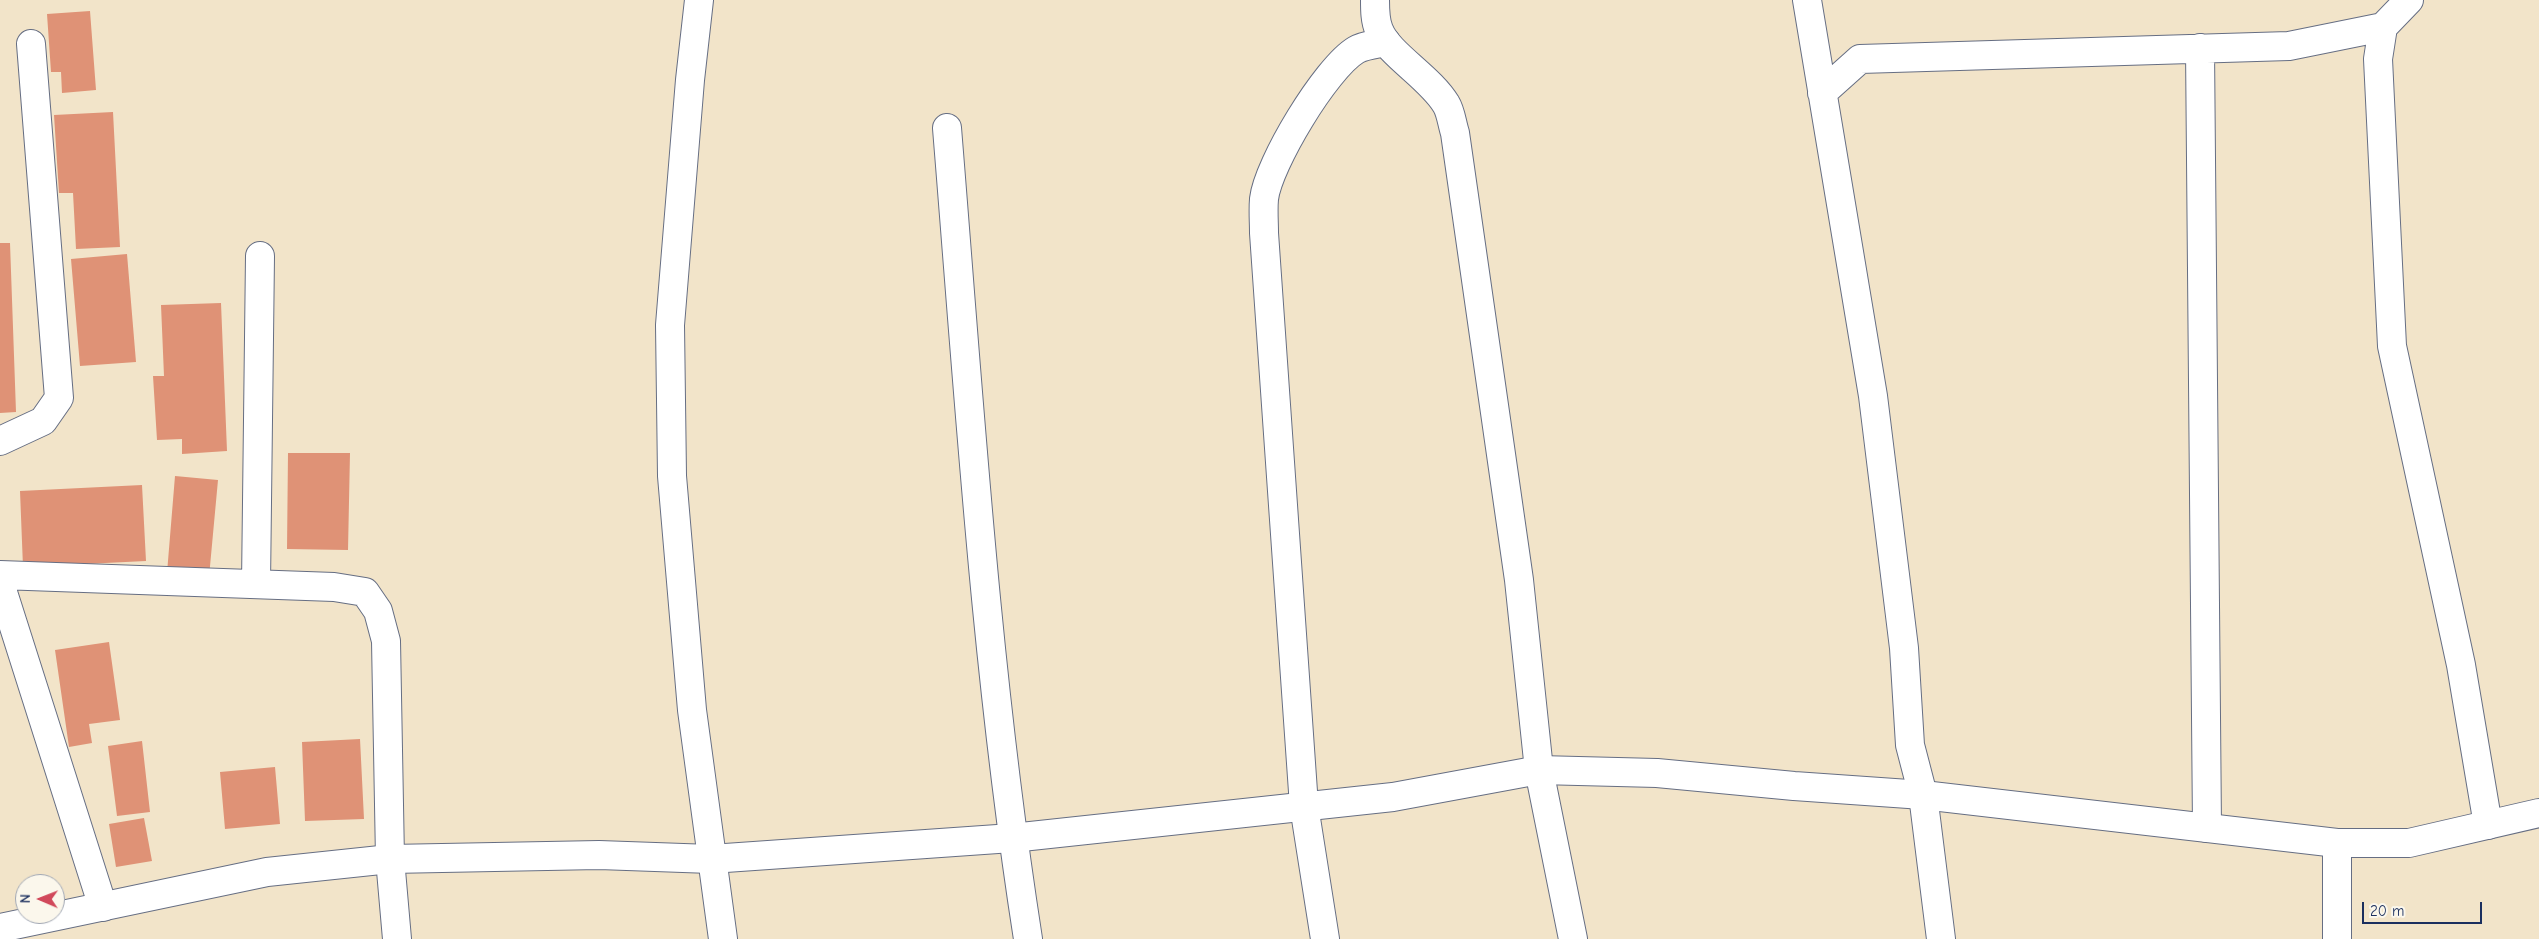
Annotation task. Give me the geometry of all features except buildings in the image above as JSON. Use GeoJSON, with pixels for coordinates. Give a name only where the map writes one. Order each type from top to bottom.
{"type":"FeatureCollection","features":[{"type":"Feature","properties":{"kind":"street"},"geometry":{"type":"LineString","coordinates":[[699,0],[690,80],[670,325],[672,476],[692,710],[723,939]]}},
{"type":"Feature","properties":{"kind":"street"},"geometry":{"type":"LineString","coordinates":[[1807,0],[1873,396],[1904,648],[1910,745],[1923,795],[1941,939]]}},
{"type":"Feature","properties":{"kind":"street"},"geometry":{"type":"LineString","coordinates":[[2409,0],[2384,28],[2378,59],[2392,346],[2461,665],[2488,825]]}},
{"type":"Feature","properties":{"kind":"street"},"geometry":{"type":"LineString","coordinates":[[1375,8],[1379,31],[1386,42],[1434,86],[1447,106],[1455,133],[1519,580],[1539,770],[1573,939]]}},
{"type":"Feature","properties":{"kind":"street"},"geometry":{"type":"LineString","coordinates":[[1822,93],[1860,60],[2289,46],[2384,28]]}},
{"type":"Feature","properties":{"kind":"street"},"geometry":{"type":"LineString","coordinates":[[1325,939],[1304,806],[1264,243],[1264,198],[1277,159],[1316,94],[1341,63],[1357,49],[1386,42]]}},
{"type":"Feature","properties":{"kind":"street"},"geometry":{"type":"LineString","coordinates":[[0,441],[43,421],[59,398],[30,44]]}},
{"type":"Feature","properties":{"kind":"street"},"geometry":{"type":"LineString","coordinates":[[2200,48],[2207,828]]}},
{"type":"Feature","properties":{"kind":"street"},"geometry":{"type":"LineString","coordinates":[[947,128],[984,574],[1012,838],[1028,939]]}},
{"type":"Feature","properties":{"kind":"street"},"geometry":{"type":"LineString","coordinates":[[256,584],[260,256]]}},
{"type":"Feature","properties":{"kind":"street"},"geometry":{"type":"LineString","coordinates":[[0,574],[334,587],[365,592],[378,611],[386,641],[390,859],[397,939]]}},
{"type":"Feature","properties":{"kind":"street"},"geometry":{"type":"LineString","coordinates":[[0,583],[104,907]]}},
{"type":"Feature","properties":{"kind":"street"},"geometry":{"type":"LineString","coordinates":[[0,928],[267,872],[390,859],[599,855],[711,859],[1012,838],[1393,797],[1539,770],[1657,773],[1794,786],[1923,795],[2337,843],[2408,843],[2539,813]]}},
{"type":"Feature","properties":{"kind":"street"},"geometry":{"type":"LineString","coordinates":[[2337,843],[2337,939]]}}]}
